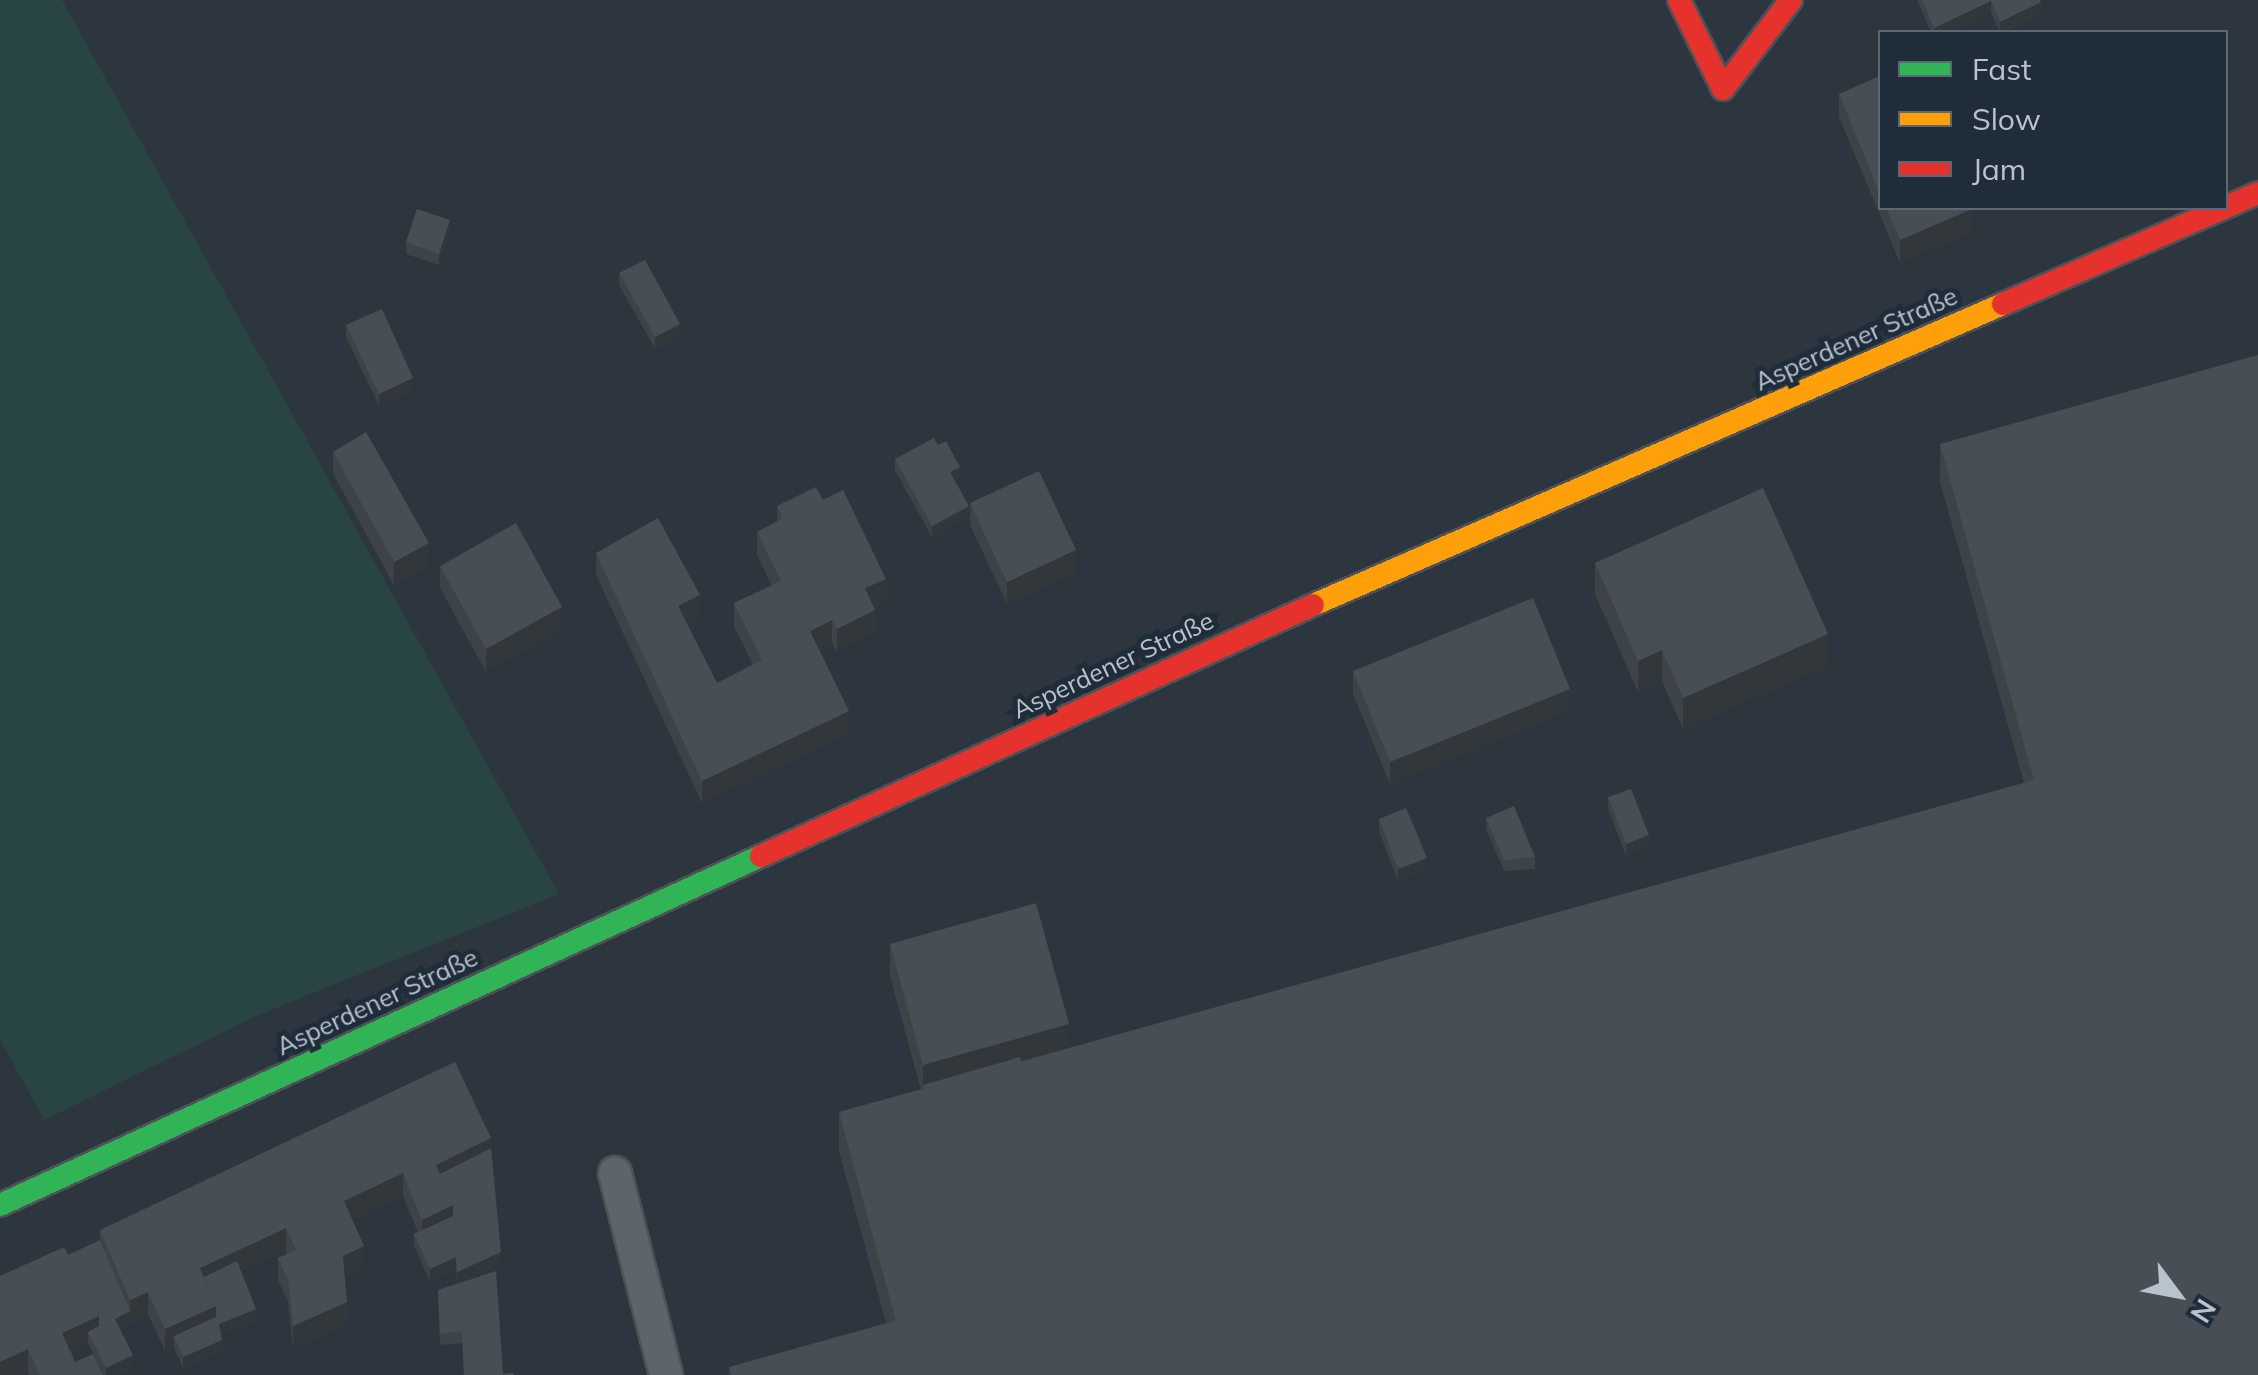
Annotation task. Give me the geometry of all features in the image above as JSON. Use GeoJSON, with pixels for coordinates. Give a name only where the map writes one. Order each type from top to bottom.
{"type":"FeatureCollection","features":[{"type":"Feature","properties":{"kind":"main road"},"geometry":{"type":"LineString","coordinates":[[1679,0],[1723,90],[1791,0]]}},
{"type":"Feature","properties":{"kind":"main road","name":"Asperdener Straße"},"geometry":{"type":"LineString","coordinates":[[2228,207],[2258,194]]}},
{"type":"Feature","properties":{"kind":"main road","name":"Asperdener Straße"},"geometry":{"type":"LineString","coordinates":[[0,1205],[1210,650],[2221,210]]}},
{"type":"Feature","properties":{"kind":"lane"},"geometry":{"type":"LineString","coordinates":[[615,1173],[666,1375]]}},
{"type":"Feature","properties":{"kind":"green space"},"geometry":{"type":"Polygon","coordinates":[[[0,0],[62,0],[559,894],[256,1016],[44,1120],[0,1039],[0,0]]]}},
{"type":"Feature","properties":{"kind":"building"},"geometry":{"type":"Polygon","coordinates":[[[1922,0],[2040,0],[2041,2],[2000,22],[1991,1],[1934,28],[1922,0]]]}},
{"type":"Feature","properties":{"kind":"building"},"geometry":{"type":"Polygon","coordinates":[[[1878,77],[1878,189],[1839,94],[1878,77]]]}},
{"type":"Feature","properties":{"kind":"building"},"geometry":{"type":"Polygon","coordinates":[[[417,209],[450,220],[439,254],[406,242],[417,209]]]}},
{"type":"Feature","properties":{"kind":"building"},"geometry":{"type":"Polygon","coordinates":[[[1887,210],[1970,210],[1900,240],[1887,210]]]}},
{"type":"Feature","properties":{"kind":"building"},"geometry":{"type":"Polygon","coordinates":[[[645,260],[680,324],[655,337],[619,273],[645,260]]]}},
{"type":"Feature","properties":{"kind":"building"},"geometry":{"type":"Polygon","coordinates":[[[382,309],[413,378],[379,394],[346,325],[382,309]]]}},
{"type":"Feature","properties":{"kind":"building"},"geometry":{"type":"Polygon","coordinates":[[[2258,355],[2258,1375],[732,1375],[729,1367],[896,1321],[839,1112],[2034,780],[1940,444],[2258,355]]]}},
{"type":"Feature","properties":{"kind":"building"},"geometry":{"type":"Polygon","coordinates":[[[366,432],[429,543],[394,562],[333,452],[366,432]]]}},
{"type":"Feature","properties":{"kind":"building"},"geometry":{"type":"Polygon","coordinates":[[[934,438],[938,445],[946,441],[960,467],[950,472],[969,506],[932,526],[895,459],[934,438]]]}},
{"type":"Feature","properties":{"kind":"building"},"geometry":{"type":"Polygon","coordinates":[[[1039,471],[1076,550],[1007,582],[970,503],[1039,471]]]}},
{"type":"Feature","properties":{"kind":"building"},"geometry":{"type":"Polygon","coordinates":[[[816,487],[823,500],[843,490],[886,579],[865,588],[875,610],[837,629],[832,620],[810,631],[849,711],[702,781],[596,553],[658,518],[700,595],[678,606],[717,683],[762,660],[734,603],[781,581],[757,532],[783,518],[777,506],[816,487]]]}},
{"type":"Feature","properties":{"kind":"building"},"geometry":{"type":"Polygon","coordinates":[[[1763,488],[1828,634],[1683,698],[1662,650],[1638,661],[1595,563],[1763,488]]]}},
{"type":"Feature","properties":{"kind":"building"},"geometry":{"type":"Polygon","coordinates":[[[516,523],[562,607],[486,649],[440,566],[516,523]]]}},
{"type":"Feature","properties":{"kind":"building"},"geometry":{"type":"Polygon","coordinates":[[[1533,598],[1570,689],[1390,762],[1353,671],[1533,598]]]}},
{"type":"Feature","properties":{"kind":"building"},"geometry":{"type":"Polygon","coordinates":[[[1631,789],[1649,835],[1626,844],[1608,797],[1631,789]]]}},
{"type":"Feature","properties":{"kind":"building"},"geometry":{"type":"Polygon","coordinates":[[[1514,806],[1535,857],[1504,860],[1486,818],[1514,806]]]}},
{"type":"Feature","properties":{"kind":"building"},"geometry":{"type":"Polygon","coordinates":[[[1406,808],[1427,858],[1398,869],[1379,819],[1406,808]]]}},
{"type":"Feature","properties":{"kind":"building"},"geometry":{"type":"Polygon","coordinates":[[[1036,903],[1069,1024],[923,1065],[890,944],[1036,903]]]}},
{"type":"Feature","properties":{"kind":"building"},"geometry":{"type":"Polygon","coordinates":[[[1020,1057],[1021,1062],[924,1089],[923,1085],[1020,1057]]]}},
{"type":"Feature","properties":{"kind":"building"},"geometry":{"type":"Polygon","coordinates":[[[455,1062],[491,1138],[436,1165],[453,1205],[422,1220],[403,1173],[344,1201],[364,1246],[343,1256],[347,1302],[293,1326],[288,1280],[278,1258],[296,1250],[286,1228],[200,1268],[216,1306],[165,1329],[148,1292],[130,1300],[100,1230],[455,1062]]]}},
{"type":"Feature","properties":{"kind":"building"},"geometry":{"type":"Polygon","coordinates":[[[491,1148],[501,1252],[457,1272],[456,1257],[430,1269],[414,1234],[453,1216],[453,1205],[440,1174],[491,1148]]]}},
{"type":"Feature","properties":{"kind":"building"},"geometry":{"type":"Polygon","coordinates":[[[100,1240],[130,1311],[115,1319],[133,1355],[106,1368],[88,1332],[99,1326],[99,1316],[68,1255],[100,1240]]]}},
{"type":"Feature","properties":{"kind":"building"},"geometry":{"type":"Polygon","coordinates":[[[64,1247],[99,1316],[62,1333],[75,1362],[93,1354],[103,1375],[40,1375],[28,1349],[0,1362],[0,1276],[64,1247]]]}},
{"type":"Feature","properties":{"kind":"building"},"geometry":{"type":"Polygon","coordinates":[[[237,1261],[256,1309],[219,1324],[222,1340],[183,1357],[174,1336],[216,1317],[216,1306],[204,1277],[237,1261]]]}},
{"type":"Feature","properties":{"kind":"building"},"geometry":{"type":"Polygon","coordinates":[[[496,1271],[503,1374],[514,1375],[464,1375],[462,1331],[440,1334],[438,1290],[496,1271]]]}},
{"type":"Feature","properties":{"kind":"traffic: fast"},"geometry":{"type":"LineString","coordinates":[[0,1205],[761,856]]}},
{"type":"Feature","properties":{"kind":"traffic: slow"},"geometry":{"type":"LineString","coordinates":[[1313,605],[2003,304]]}},
{"type":"Feature","properties":{"kind":"traffic: jam"},"geometry":{"type":"LineString","coordinates":[[1679,0],[1723,89],[1791,0]]}},
{"type":"Feature","properties":{"kind":"traffic: jam"},"geometry":{"type":"LineString","coordinates":[[2228,206],[2258,193]]}},
{"type":"Feature","properties":{"kind":"traffic: jam"},"geometry":{"type":"LineString","coordinates":[[2003,304],[2219,210]]}},
{"type":"Feature","properties":{"kind":"traffic: jam"},"geometry":{"type":"LineString","coordinates":[[761,856],[1313,605]]}}]}
